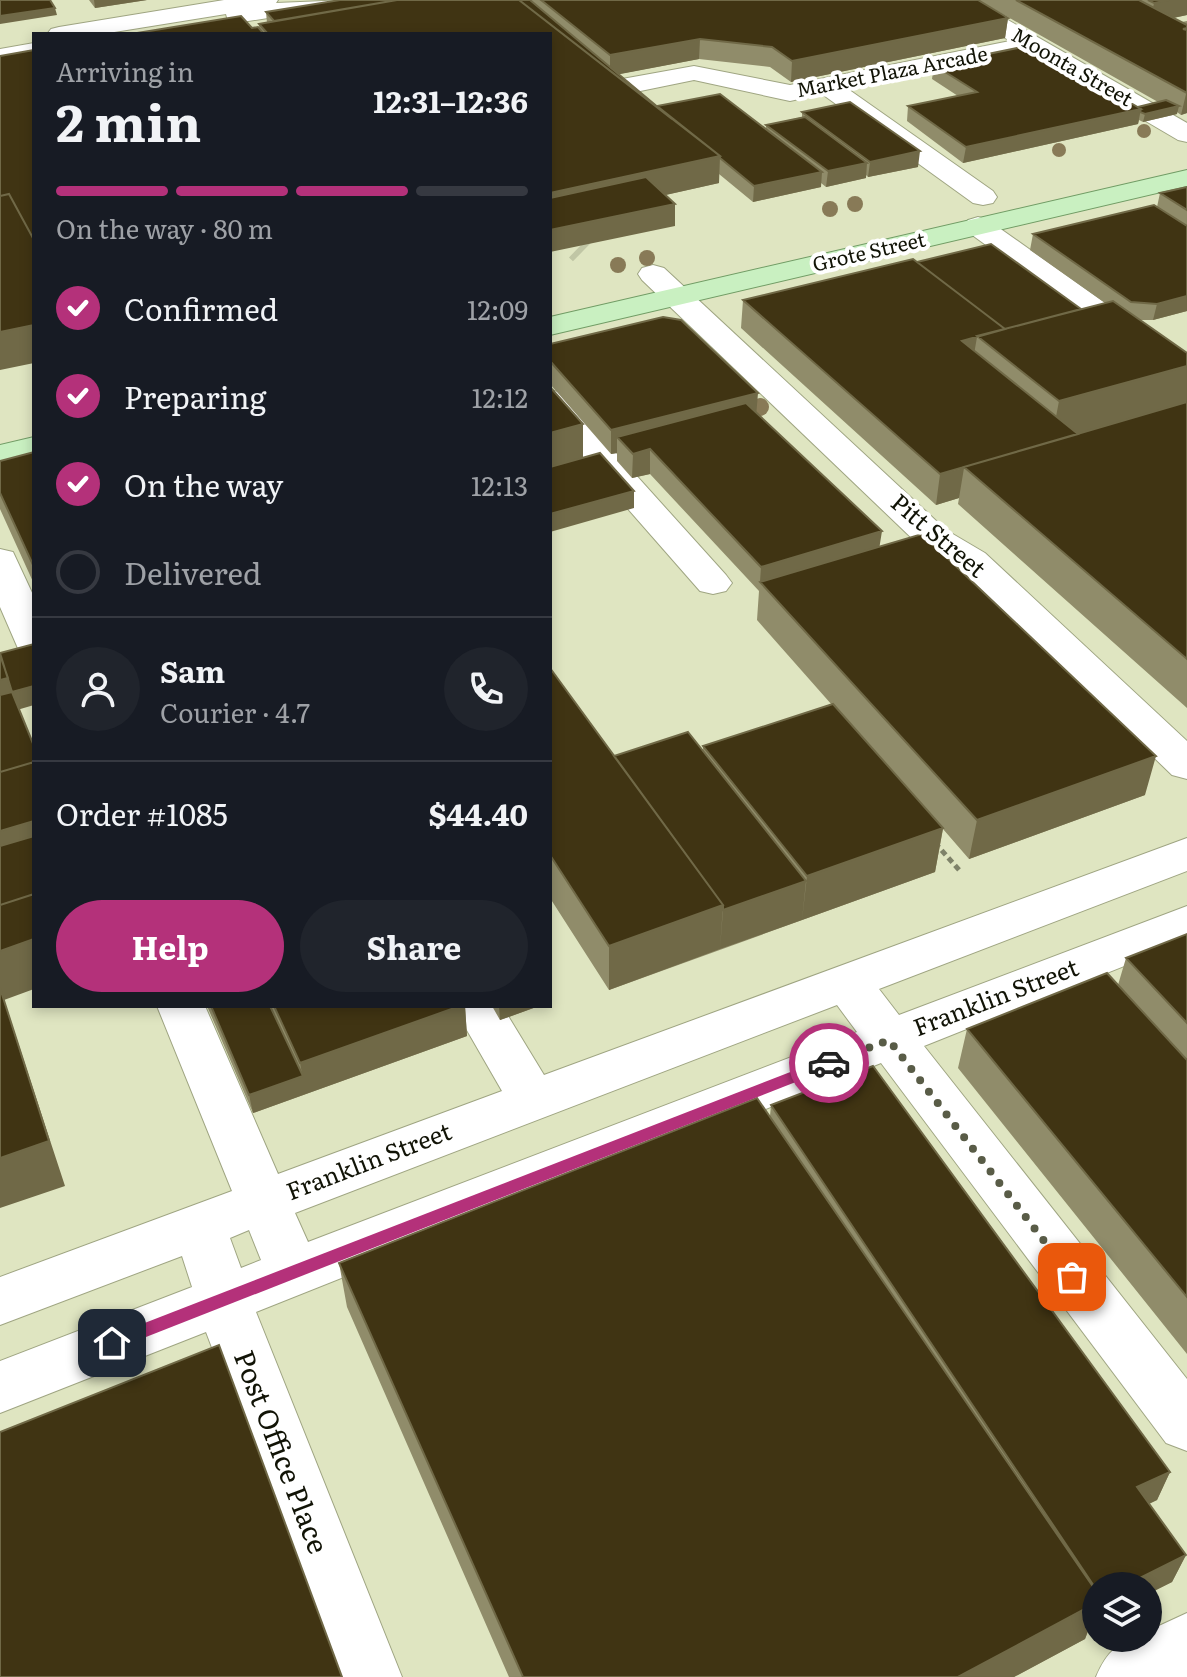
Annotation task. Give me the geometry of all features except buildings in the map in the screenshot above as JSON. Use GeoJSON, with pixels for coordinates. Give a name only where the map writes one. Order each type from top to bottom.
{"type":"FeatureCollection","features":[{"type":"Feature","properties":{"kind":"main road"},"geometry":{"type":"LineString","coordinates":[[1114,167],[1187,151]]}},
{"type":"Feature","properties":{"kind":"main road","name":"Grote Street"},"geometry":{"type":"LineString","coordinates":[[552,325],[681,281],[981,212],[1187,178]]}},
{"type":"Feature","properties":{"kind":"main road","name":"Grote Street"},"geometry":{"type":"LineString","coordinates":[[981,212],[1013,190]]}},
{"type":"Feature","properties":{"kind":"main road","name":"Grote Street"},"geometry":{"type":"LineString","coordinates":[[954,203],[981,212]]}},
{"type":"Feature","properties":{"kind":"main road"},"geometry":{"type":"LineString","coordinates":[[552,297],[653,274]]}},
{"type":"Feature","properties":{"kind":"main road"},"geometry":{"type":"LineString","coordinates":[[0,423],[32,415]]}},
{"type":"Feature","properties":{"kind":"main road"},"geometry":{"type":"LineString","coordinates":[[0,455],[32,447]]}},
{"type":"Feature","properties":{"kind":"street"},"geometry":{"type":"LineString","coordinates":[[71,7],[76,15],[123,29],[266,0]]}},
{"type":"Feature","properties":{"kind":"street"},"geometry":{"type":"LineString","coordinates":[[85,32],[337,0]]}},
{"type":"Feature","properties":{"kind":"street","name":"Moonta Street"},"geometry":{"type":"LineString","coordinates":[[956,0],[1187,134]]}},
{"type":"Feature","properties":{"kind":"street"},"geometry":{"type":"LineString","coordinates":[[0,44],[32,38]]}},
{"type":"Feature","properties":{"kind":"street","name":"Market Plaza Arcade"},"geometry":{"type":"LineString","coordinates":[[611,89],[687,68],[790,93],[1032,44]]}},
{"type":"Feature","properties":{"kind":"street"},"geometry":{"type":"LineString","coordinates":[[0,56],[32,50]]}},
{"type":"Feature","properties":{"kind":"street"},"geometry":{"type":"LineString","coordinates":[[732,80],[755,66]]}},
{"type":"Feature","properties":{"kind":"street"},"geometry":{"type":"LineString","coordinates":[[826,85],[862,110],[981,212],[1187,376]]}},
{"type":"Feature","properties":{"kind":"street"},"geometry":{"type":"LineString","coordinates":[[833,116],[890,104]]}},
{"type":"Feature","properties":{"kind":"street","name":"Pitt Street"},"geometry":{"type":"LineString","coordinates":[[653,274],[681,281],[933,538],[972,561],[1187,765]]}},
{"type":"Feature","properties":{"kind":"street"},"geometry":{"type":"LineString","coordinates":[[552,402],[713,583]]}},
{"type":"Feature","properties":{"kind":"street"},"geometry":{"type":"LineString","coordinates":[[0,560],[32,639]]}},
{"type":"Feature","properties":{"kind":"street"},"geometry":{"type":"LineString","coordinates":[[1047,632],[1088,619]]}},
{"type":"Feature","properties":{"kind":"street","name":"Franklin Street"},"geometry":{"type":"LineString","coordinates":[[0,1301],[1187,854]]}},
{"type":"Feature","properties":{"kind":"street","name":"Franklin Street"},"geometry":{"type":"LineString","coordinates":[[0,1387],[889,1040],[1133,970],[1187,923]]}},
{"type":"Feature","properties":{"kind":"street"},"geometry":{"type":"LineString","coordinates":[[846,982],[1187,1424]]}},
{"type":"Feature","properties":{"kind":"street"},"geometry":{"type":"LineString","coordinates":[[182,1008],[293,1272]]}},
{"type":"Feature","properties":{"kind":"street"},"geometry":{"type":"LineString","coordinates":[[478,1008],[533,1100]]}},
{"type":"Feature","properties":{"kind":"street","name":"Post Office Place"},"geometry":{"type":"LineString","coordinates":[[199,1226],[240,1348],[370,1677]]}},
{"type":"Feature","properties":{"kind":"street"},"geometry":{"type":"LineString","coordinates":[[1128,1677],[1187,1645]]}},
{"type":"Feature","properties":{"kind":"path"},"geometry":{"type":"LineString","coordinates":[[931,839],[961,872]]}},
{"type":"Feature","properties":{"kind":"tunnel"},"geometry":{"type":"LineString","coordinates":[[552,223],[582,252]]}},
{"type":"Feature","properties":{"kind":"way so far"},"geometry":{"type":"LineString","coordinates":[[829,1063],[889,1040],[1072,1277]]}},
{"type":"Feature","properties":{"kind":"route"},"geometry":{"type":"LineString","coordinates":[[112,1343],[829,1063]]}}]}
